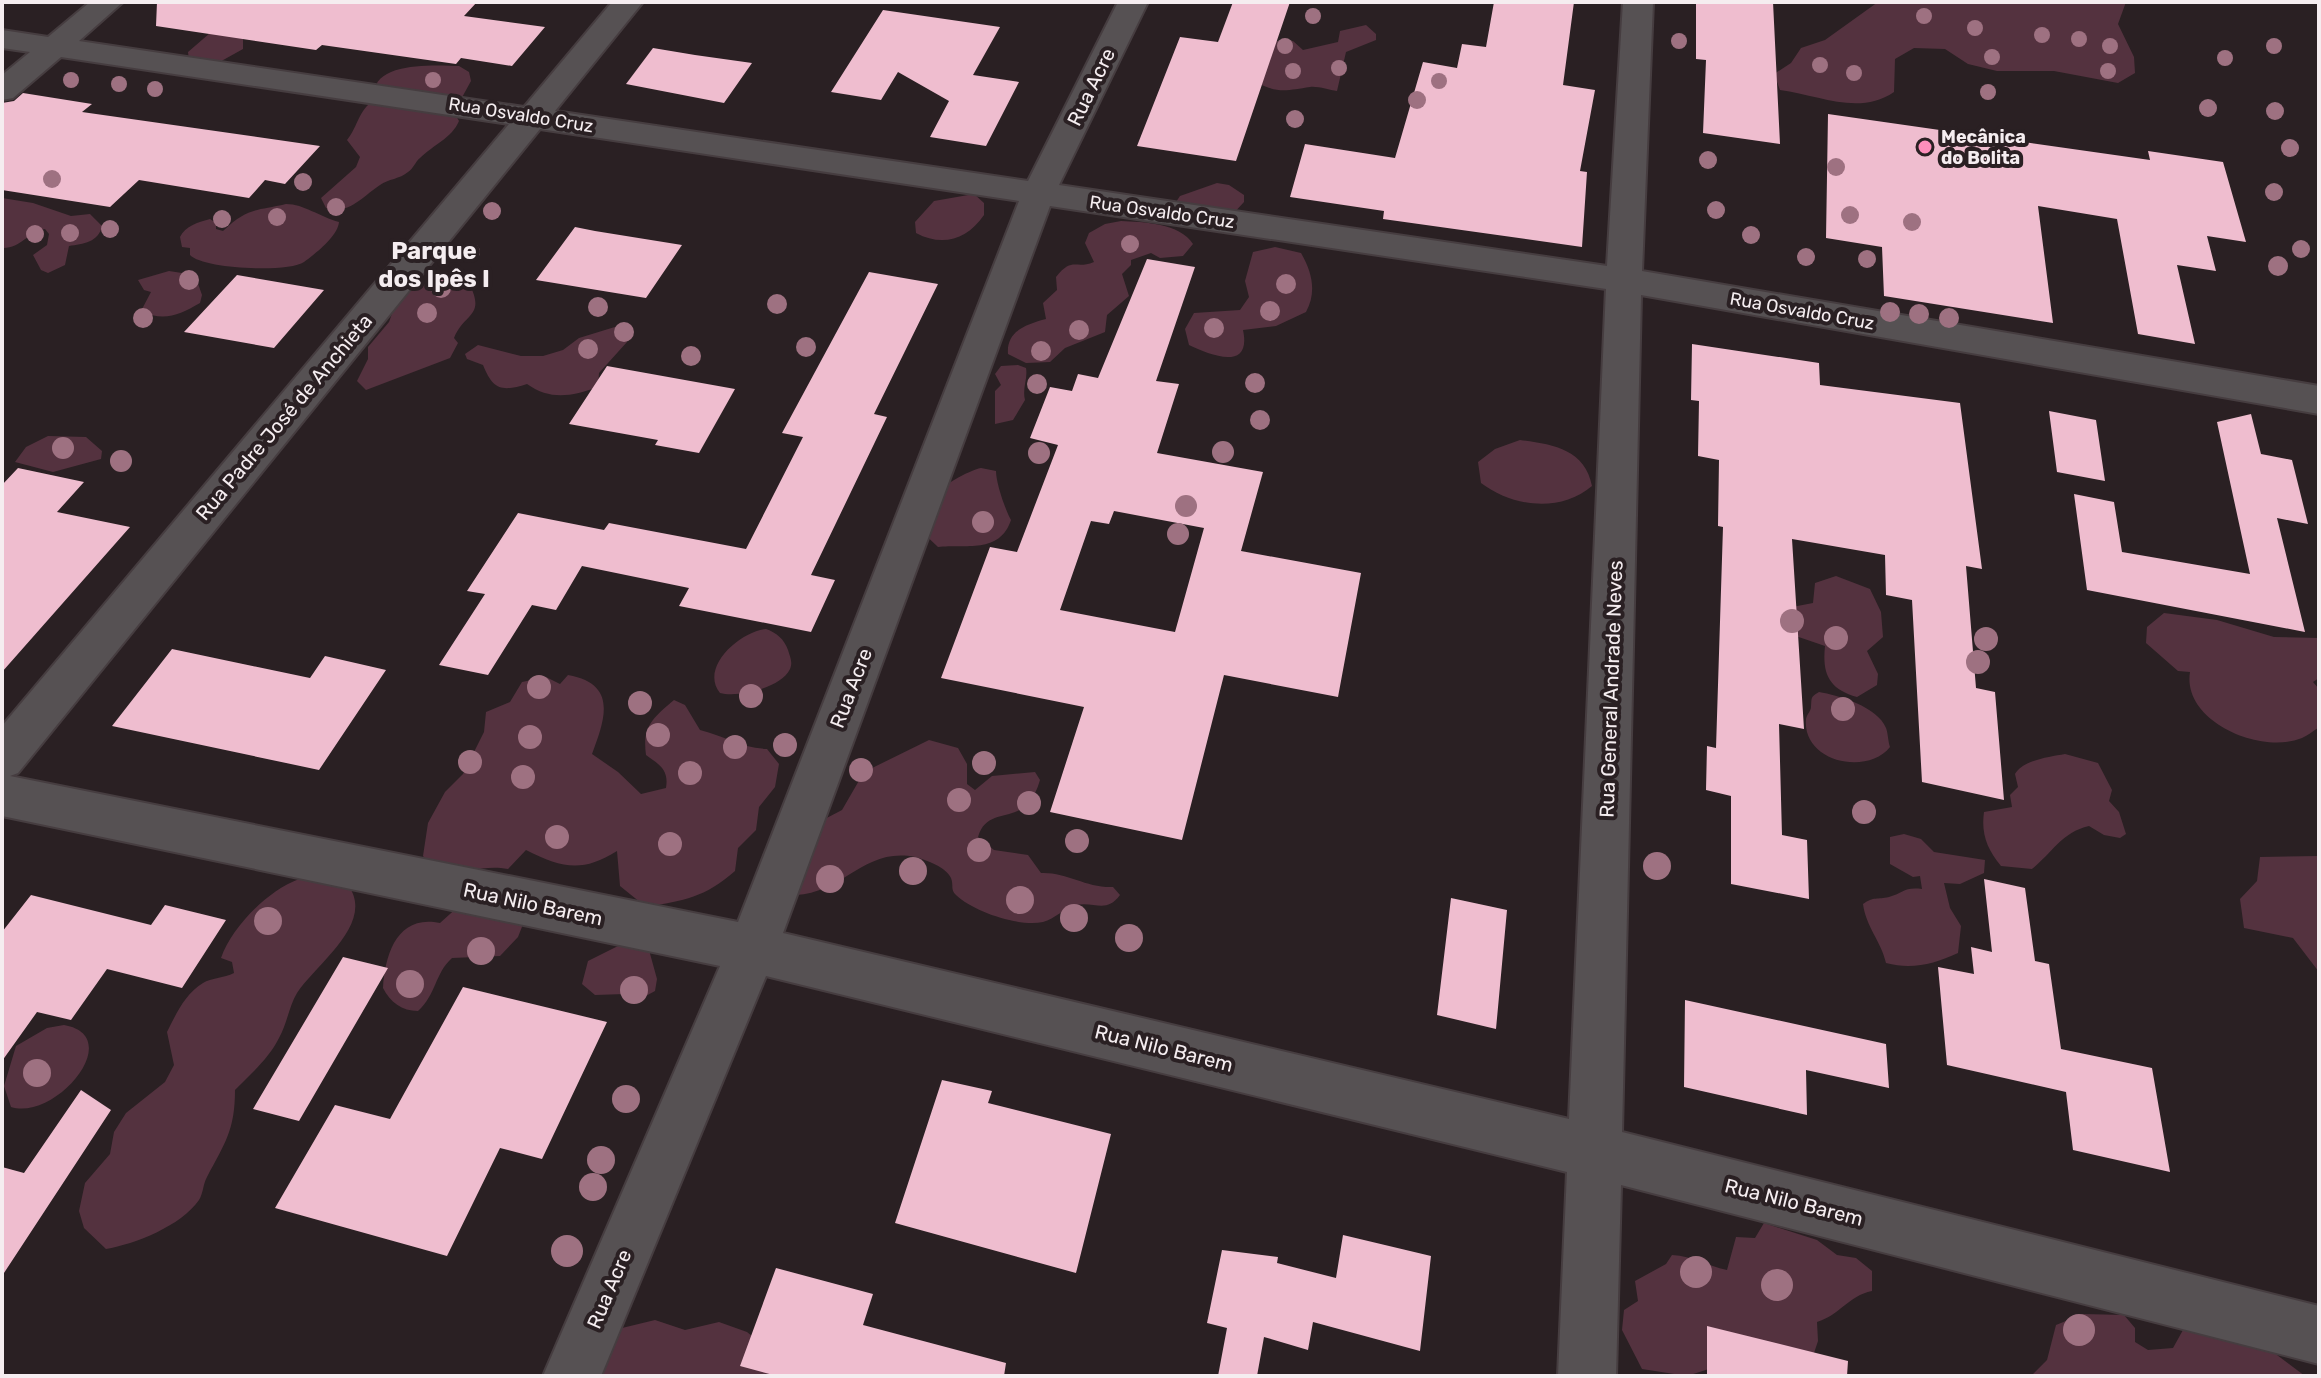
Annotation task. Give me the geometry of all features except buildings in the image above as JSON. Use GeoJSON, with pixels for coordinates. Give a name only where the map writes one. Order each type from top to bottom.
{"type":"FeatureCollection","features":[{"type":"Feature","properties":{"kind":"street"},"geometry":{"type":"LineString","coordinates":[[2,91],[108,2]]}},
{"type":"Feature","properties":{"kind":"street","name":"Rua Padre José de Anchieta"},"geometry":{"type":"LineString","coordinates":[[2,759],[628,2]]}},
{"type":"Feature","properties":{"kind":"street","name":"Rua Acre"},"geometry":{"type":"LineString","coordinates":[[572,1376],[752,949],[1038,194],[1133,2]]}},
{"type":"Feature","properties":{"kind":"street","name":"Rua General Andrade Neves"},"geometry":{"type":"LineString","coordinates":[[1587,1376],[1624,280],[1638,2]]}},
{"type":"Feature","properties":{"kind":"street","name":"Rua Osvaldo Cruz"},"geometry":{"type":"LineString","coordinates":[[2,39],[1624,280],[2319,400]]}},
{"type":"Feature","properties":{"kind":"street","name":"Rua Nilo Barem"},"geometry":{"type":"LineString","coordinates":[[2,795],[752,949],[1596,1152],[2319,1335]]}},
{"type":"Feature","properties":{"kind":"shaded area"},"geometry":{"type":"Polygon","coordinates":[[[1878,2],[2126,2],[2118,24],[2134,57],[2135,73],[2118,83],[2054,71],[1997,71],[1968,64],[1945,49],[1914,48],[1895,59],[1894,92],[1881,99],[1867,103],[1838,102],[1780,90],[1774,74],[1791,63],[1801,48],[1825,40],[1878,2]]]}},
{"type":"Feature","properties":{"kind":"shaded area"},"geometry":{"type":"Polygon","coordinates":[[[1366,25],[1376,34],[1376,40],[1346,52],[1337,91],[1313,87],[1278,90],[1258,83],[1263,41],[1293,41],[1303,50],[1338,42],[1340,31],[1366,25]]]}},
{"type":"Feature","properties":{"kind":"shaded area"},"geometry":{"type":"Polygon","coordinates":[[[210,33],[243,37],[243,49],[216,64],[189,60],[188,52],[210,33]]]}},
{"type":"Feature","properties":{"kind":"shaded area"},"geometry":{"type":"Polygon","coordinates":[[[459,66],[469,72],[471,81],[454,112],[459,121],[452,132],[405,174],[383,183],[348,207],[326,208],[321,198],[356,167],[360,157],[347,140],[365,109],[375,99],[375,87],[381,78],[405,68],[459,66]]]}},
{"type":"Feature","properties":{"kind":"shaded area"},"geometry":{"type":"Polygon","coordinates":[[[1217,183],[1229,185],[1244,195],[1244,202],[1232,215],[1176,202],[1180,196],[1217,183]]]}},
{"type":"Feature","properties":{"kind":"shaded area"},"geometry":{"type":"Polygon","coordinates":[[[974,194],[984,203],[984,215],[970,230],[944,240],[916,233],[915,222],[934,201],[974,194]]]}},
{"type":"Feature","properties":{"kind":"shaded area"},"geometry":{"type":"Polygon","coordinates":[[[2,198],[33,203],[71,216],[90,214],[102,226],[94,239],[69,246],[65,265],[48,273],[41,270],[33,255],[47,245],[49,234],[45,229],[14,246],[2,248],[2,198]]]}},
{"type":"Feature","properties":{"kind":"shaded area"},"geometry":{"type":"Polygon","coordinates":[[[286,204],[339,222],[330,239],[304,262],[281,268],[211,264],[190,255],[190,248],[182,247],[182,233],[197,223],[210,219],[216,223],[216,229],[223,231],[246,214],[286,204]]]}},
{"type":"Feature","properties":{"kind":"shaded area"},"geometry":{"type":"Polygon","coordinates":[[[1121,221],[1170,228],[1193,244],[1183,256],[1160,258],[1151,253],[1131,260],[1131,265],[1122,274],[1129,296],[1107,315],[1105,332],[1065,348],[1050,362],[1026,363],[1008,354],[1014,334],[1025,326],[1046,319],[1043,303],[1057,290],[1056,277],[1070,265],[1094,262],[1085,243],[1089,233],[1105,224],[1121,221]]]}},
{"type":"Feature","properties":{"kind":"shaded area"},"geometry":{"type":"Polygon","coordinates":[[[1275,247],[1301,253],[1305,260],[1312,290],[1306,312],[1276,326],[1243,330],[1244,343],[1235,356],[1218,356],[1189,345],[1185,329],[1194,313],[1240,310],[1249,297],[1245,281],[1253,252],[1275,247]]]}},
{"type":"Feature","properties":{"kind":"shaded area"},"geometry":{"type":"Polygon","coordinates":[[[169,271],[195,275],[202,295],[200,303],[171,316],[141,311],[151,292],[144,290],[138,280],[169,271]]]}},
{"type":"Feature","properties":{"kind":"shaded area"},"geometry":{"type":"Polygon","coordinates":[[[462,280],[469,283],[475,308],[454,338],[458,343],[450,358],[366,390],[357,381],[368,359],[368,347],[389,322],[398,297],[424,284],[462,280]]]}},
{"type":"Feature","properties":{"kind":"shaded area"},"geometry":{"type":"Polygon","coordinates":[[[618,326],[625,329],[627,342],[599,373],[598,387],[579,393],[553,395],[527,384],[499,387],[483,365],[467,359],[465,354],[478,345],[521,356],[543,356],[563,350],[579,338],[618,326]]]}},
{"type":"Feature","properties":{"kind":"shaded area"},"geometry":{"type":"Polygon","coordinates":[[[1001,366],[1026,368],[1025,400],[1013,420],[995,424],[995,391],[1001,385],[995,374],[1001,366]]]}},
{"type":"Feature","properties":{"kind":"shaded area"},"geometry":{"type":"Polygon","coordinates":[[[48,436],[86,437],[102,451],[101,459],[53,472],[15,462],[26,447],[48,436]]]}},
{"type":"Feature","properties":{"kind":"shaded area"},"geometry":{"type":"Polygon","coordinates":[[[1520,440],[1555,447],[1575,456],[1588,474],[1592,486],[1566,500],[1536,504],[1507,497],[1481,483],[1478,462],[1495,449],[1520,440]]]}},
{"type":"Feature","properties":{"kind":"shaded area"},"geometry":{"type":"Polygon","coordinates":[[[981,468],[996,471],[1001,496],[1011,520],[1006,531],[990,543],[938,547],[919,529],[929,501],[947,485],[981,468]]]}},
{"type":"Feature","properties":{"kind":"shaded area"},"geometry":{"type":"Polygon","coordinates":[[[1836,576],[1870,589],[1881,612],[1883,637],[1867,651],[1878,674],[1877,685],[1857,697],[1840,690],[1829,679],[1825,646],[1787,633],[1787,608],[1813,603],[1815,583],[1836,576]]]}},
{"type":"Feature","properties":{"kind":"shaded area"},"geometry":{"type":"Polygon","coordinates":[[[2164,613],[2217,620],[2274,637],[2319,638],[2319,678],[2313,682],[2319,689],[2318,728],[2302,738],[2266,742],[2246,738],[2211,719],[2198,705],[2191,690],[2190,672],[2178,671],[2146,643],[2147,627],[2164,613]]]}},
{"type":"Feature","properties":{"kind":"shaded area"},"geometry":{"type":"Polygon","coordinates":[[[766,629],[777,635],[788,650],[791,664],[785,676],[758,690],[720,693],[715,683],[715,672],[726,652],[745,636],[766,629]]]}},
{"type":"Feature","properties":{"kind":"shaded area"},"geometry":{"type":"Polygon","coordinates":[[[568,675],[595,686],[601,695],[603,716],[592,754],[618,772],[641,794],[666,788],[665,772],[646,755],[645,745],[651,723],[674,700],[685,705],[700,730],[767,749],[779,764],[775,787],[759,807],[756,830],[738,848],[735,871],[724,880],[694,896],[646,907],[620,886],[617,851],[593,863],[572,866],[550,861],[526,850],[508,869],[435,872],[423,856],[428,823],[445,792],[463,774],[484,732],[486,712],[510,702],[522,682],[546,677],[560,684],[568,675]]]}},
{"type":"Feature","properties":{"kind":"shaded area"},"geometry":{"type":"Polygon","coordinates":[[[1819,692],[1846,699],[1875,714],[1886,728],[1890,747],[1880,756],[1852,762],[1838,760],[1814,746],[1806,719],[1812,698],[1819,692]]]}},
{"type":"Feature","properties":{"kind":"shaded area"},"geometry":{"type":"Polygon","coordinates":[[[929,740],[958,748],[967,764],[967,784],[975,790],[992,776],[1035,772],[1040,780],[1026,806],[990,820],[978,837],[994,850],[1028,855],[1041,873],[1113,887],[1120,895],[1115,901],[1105,905],[1076,905],[1043,922],[997,917],[974,907],[954,893],[951,878],[945,870],[915,857],[897,856],[868,864],[828,887],[796,895],[798,833],[842,810],[864,772],[929,740]]]}},
{"type":"Feature","properties":{"kind":"shaded area"},"geometry":{"type":"Polygon","coordinates":[[[2065,754],[2098,763],[2112,790],[2109,801],[2119,812],[2126,834],[2120,838],[2104,835],[2089,826],[2064,838],[2032,869],[2001,866],[1986,841],[1984,812],[2012,807],[2010,795],[2018,787],[2015,774],[2024,765],[2065,754]]]}},
{"type":"Feature","properties":{"kind":"shaded area"},"geometry":{"type":"Polygon","coordinates":[[[1904,834],[1921,839],[1934,852],[1985,860],[1984,873],[1960,884],[1944,883],[1950,908],[1961,926],[1958,953],[1914,966],[1886,963],[1863,904],[1907,890],[1922,889],[1920,876],[1913,877],[1890,864],[1890,837],[1904,834]]]}},
{"type":"Feature","properties":{"kind":"shaded area"},"geometry":{"type":"Polygon","coordinates":[[[2319,856],[2319,972],[2293,938],[2244,928],[2240,899],[2257,881],[2260,857],[2319,856]]]}},
{"type":"Feature","properties":{"kind":"shaded area"},"geometry":{"type":"Polygon","coordinates":[[[299,879],[348,885],[355,899],[355,914],[349,928],[297,993],[282,1033],[270,1052],[235,1090],[228,1136],[199,1200],[169,1226],[130,1243],[106,1249],[84,1228],[79,1211],[85,1183],[110,1154],[114,1132],[126,1113],[165,1082],[174,1065],[167,1032],[182,1005],[203,983],[234,973],[232,962],[221,958],[233,934],[263,901],[299,879]]]}},
{"type":"Feature","properties":{"kind":"shaded area"},"geometry":{"type":"Polygon","coordinates":[[[460,905],[527,914],[518,937],[500,956],[452,958],[418,1011],[397,1005],[383,988],[387,962],[396,939],[414,924],[440,923],[460,905]]]}},
{"type":"Feature","properties":{"kind":"shaded area"},"geometry":{"type":"Polygon","coordinates":[[[618,946],[649,950],[657,979],[655,991],[633,1003],[625,994],[595,995],[582,984],[588,961],[618,946]]]}},
{"type":"Feature","properties":{"kind":"shaded area"},"geometry":{"type":"Polygon","coordinates":[[[64,1025],[82,1032],[89,1044],[87,1059],[78,1075],[47,1102],[29,1108],[11,1107],[4,1086],[16,1046],[47,1028],[64,1025]]]}},
{"type":"Feature","properties":{"kind":"shaded area"},"geometry":{"type":"Polygon","coordinates":[[[1764,1223],[1817,1240],[1837,1255],[1856,1258],[1872,1271],[1872,1291],[1817,1322],[1818,1341],[1812,1359],[1712,1368],[1687,1376],[1642,1369],[1622,1330],[1624,1310],[1638,1301],[1635,1281],[1666,1264],[1672,1255],[1727,1270],[1736,1237],[1755,1238],[1764,1223]]]}},
{"type":"Feature","properties":{"kind":"shaded area"},"geometry":{"type":"Polygon","coordinates":[[[2083,1314],[2124,1315],[2135,1328],[2135,1342],[2148,1350],[2173,1348],[2183,1330],[2200,1318],[2241,1328],[2305,1376],[2031,1376],[2047,1360],[2056,1325],[2083,1314]]]}},
{"type":"Feature","properties":{"kind":"shaded area"},"geometry":{"type":"Polygon","coordinates":[[[655,1320],[685,1330],[719,1322],[747,1332],[770,1351],[860,1376],[589,1376],[604,1363],[622,1328],[655,1320]]]}},
{"type":"Feature","properties":{"kind":"place","name":"Mecânica do Bolita"},"geometry":{"type":"Point","coordinates":[1925,147]}},
{"type":"Feature","properties":{"kind":"district","name":"Parque dos Ipês I"},"geometry":{"type":"Point","coordinates":[434,265]}}]}
